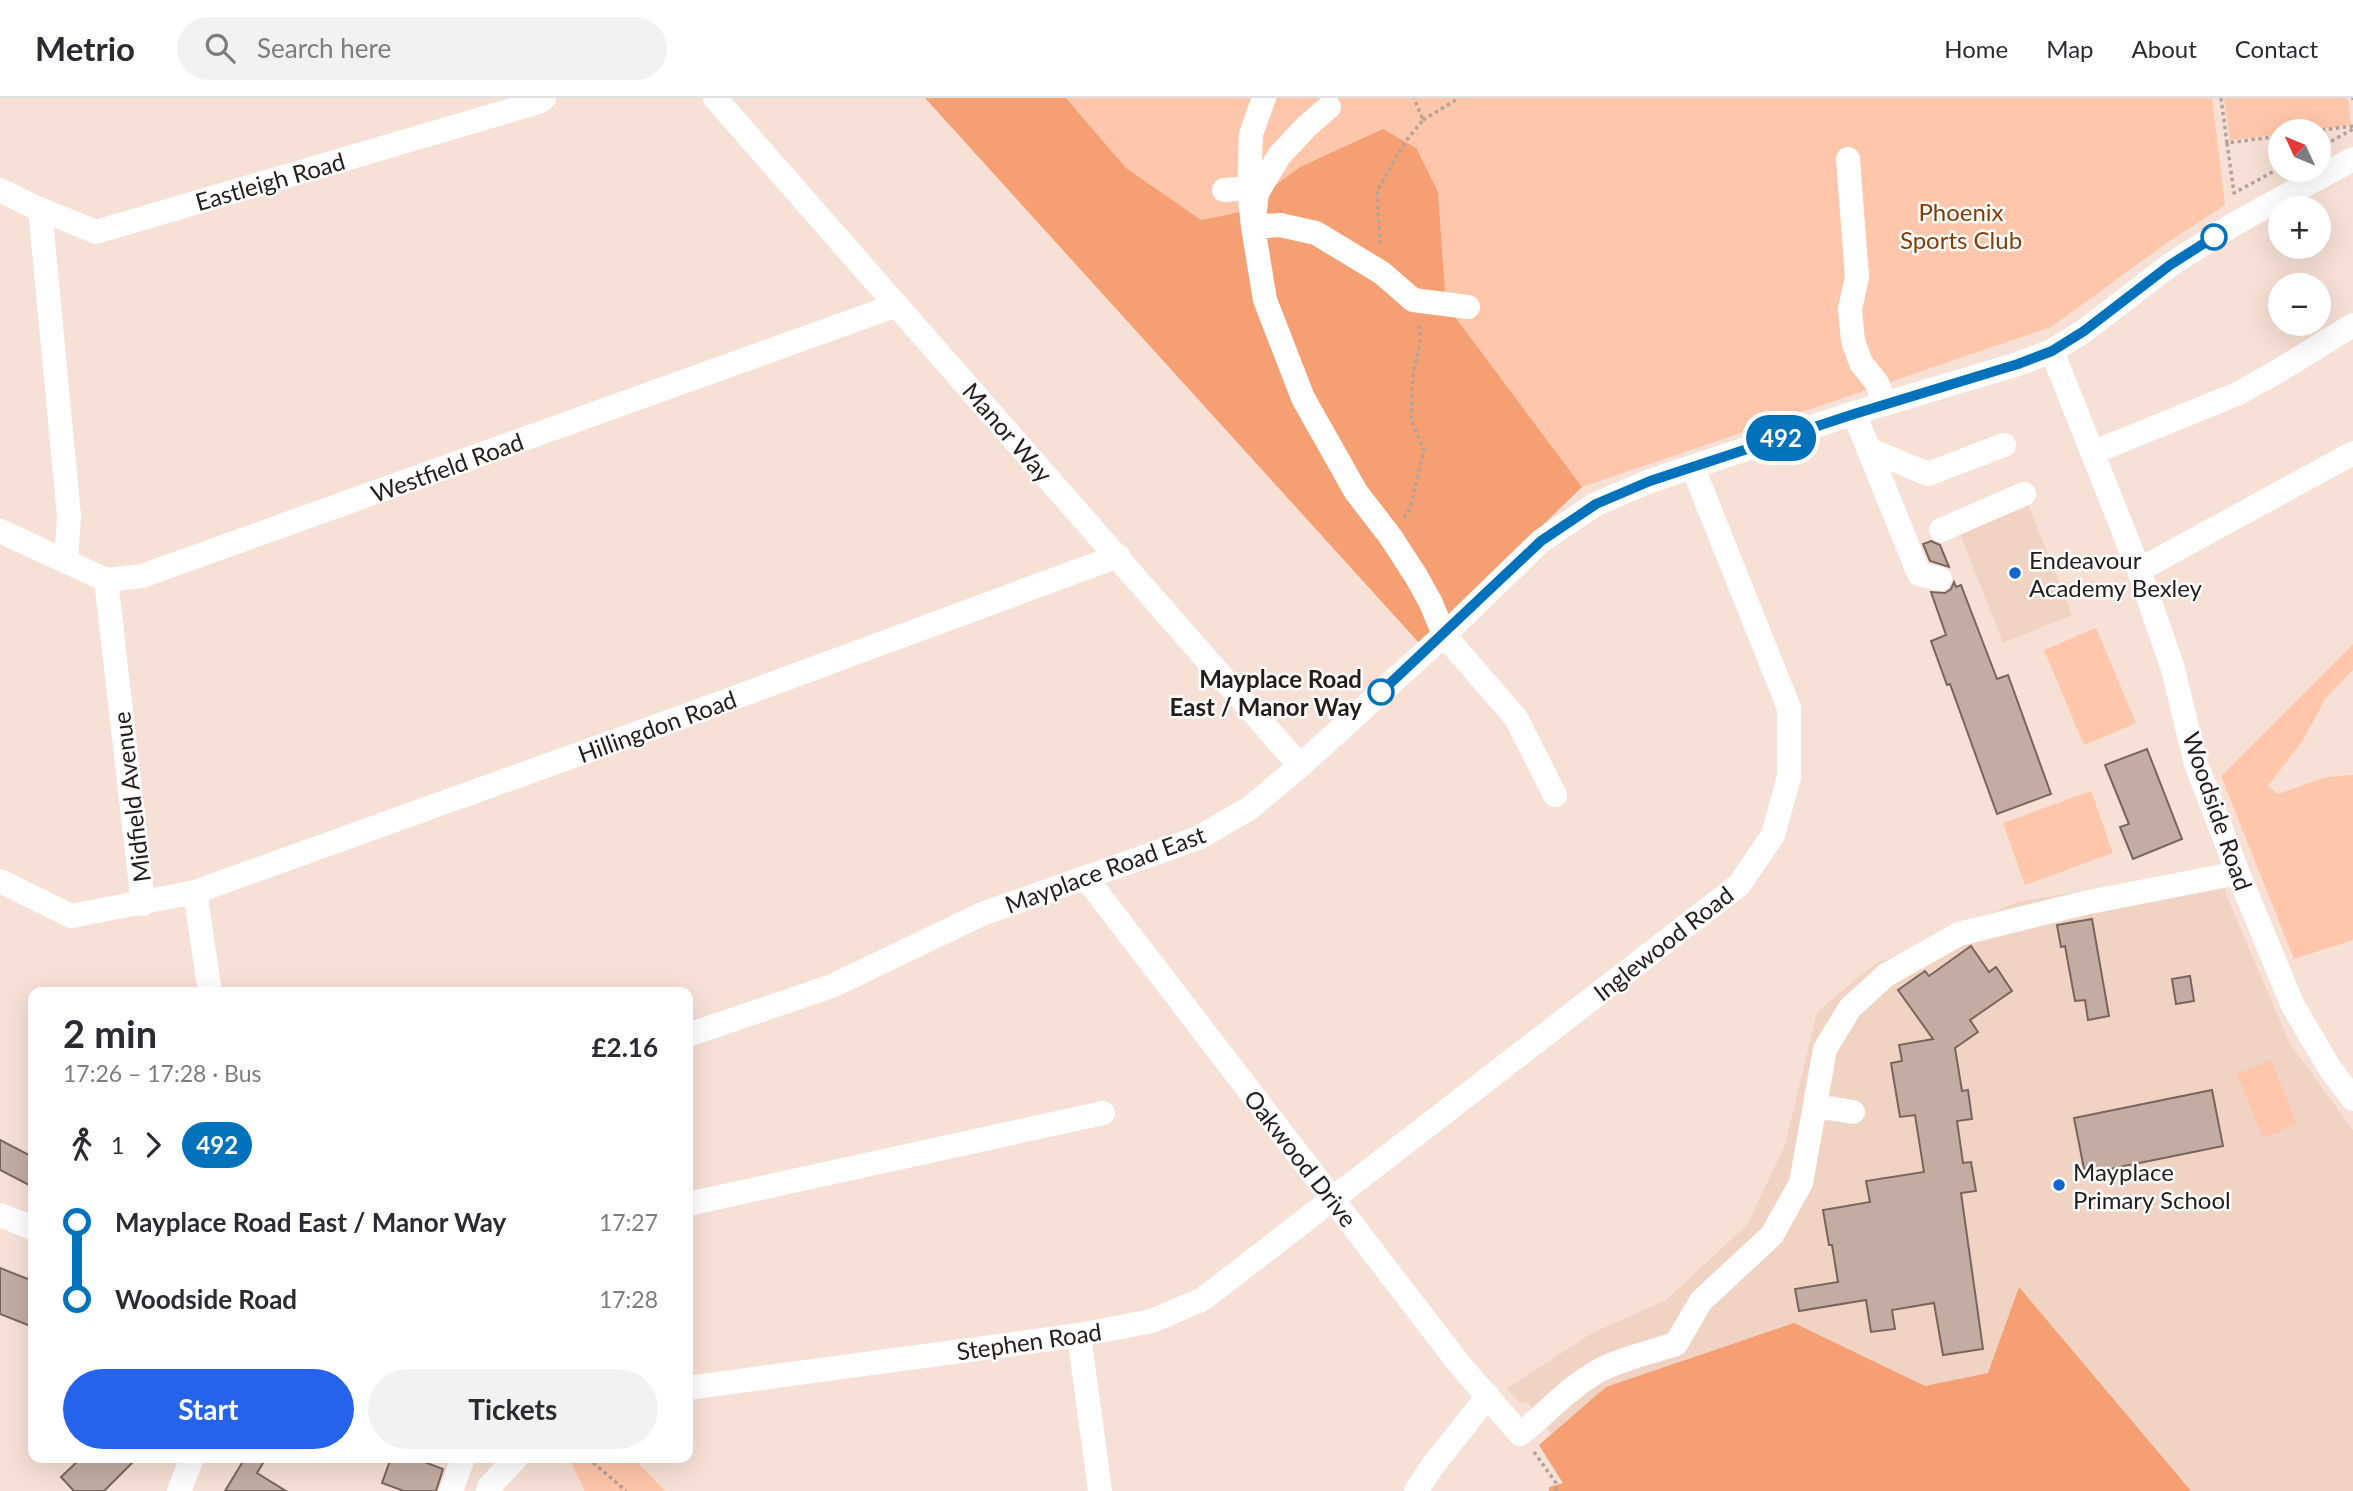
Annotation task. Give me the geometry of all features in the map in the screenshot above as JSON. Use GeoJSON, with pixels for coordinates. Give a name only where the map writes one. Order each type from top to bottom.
{"type":"FeatureCollection","features":[{"type":"Feature","properties":{"kind":"street","name":"Eastleigh Road"},"geometry":{"type":"LineString","coordinates":[[0,190],[96,232],[539,103],[544,98]]}},
{"type":"Feature","properties":{"kind":"street","name":"Manor Way"},"geometry":{"type":"LineString","coordinates":[[715,98],[1300,766]]}},
{"type":"Feature","properties":{"kind":"street"},"geometry":{"type":"LineString","coordinates":[[1264,98],[1251,134],[1237,189],[1253,227],[1265,300],[1303,398],[1356,492],[1390,536],[1431,603],[1444,635],[1516,718],[1555,795]]}},
{"type":"Feature","properties":{"kind":"street"},"geometry":{"type":"LineString","coordinates":[[1253,227],[1258,193],[1279,156],[1329,107]]}},
{"type":"Feature","properties":{"kind":"street"},"geometry":{"type":"LineString","coordinates":[[1848,159],[1857,277],[1850,309],[1853,341],[1861,363],[1877,383],[1885,404]]}},
{"type":"Feature","properties":{"kind":"street","name":"Mayplace Road East"},"geometry":{"type":"LineString","coordinates":[[693,1033],[832,986],[982,914],[1198,838],[1250,808],[1444,635],[1541,541],[1596,504],[1650,481],[2052,351],[2084,331],[2181,258],[2236,223],[2353,159]]}},
{"type":"Feature","properties":{"kind":"street"},"geometry":{"type":"LineString","coordinates":[[40,209],[69,516],[66,562]]}},
{"type":"Feature","properties":{"kind":"street"},"geometry":{"type":"LineString","coordinates":[[1253,227],[1280,225],[1316,233],[1382,273],[1413,300],[1468,307]]}},
{"type":"Feature","properties":{"kind":"street","name":"Westfield Road"},"geometry":{"type":"LineString","coordinates":[[106,580],[142,576],[897,305]]}},
{"type":"Feature","properties":{"kind":"street"},"geometry":{"type":"LineString","coordinates":[[2094,452],[2236,394],[2353,325]]}},
{"type":"Feature","properties":{"kind":"street","name":"Woodside Road"},"geometry":{"type":"LineString","coordinates":[[2052,351],[2139,570],[2173,669],[2196,764],[2238,873],[2292,1004],[2329,1067],[2353,1099]]}},
{"type":"Feature","properties":{"kind":"street"},"geometry":{"type":"LineString","coordinates":[[1854,414],[1919,574],[1940,579]]}},
{"type":"Feature","properties":{"kind":"street"},"geometry":{"type":"LineString","coordinates":[[1868,449],[1928,474],[2004,445]]}},
{"type":"Feature","properties":{"kind":"street"},"geometry":{"type":"LineString","coordinates":[[2139,570],[2353,453]]}},
{"type":"Feature","properties":{"kind":"street","name":"Inglewood Road"},"geometry":{"type":"LineString","coordinates":[[1332,1199],[1739,885],[1773,835],[1789,777],[1788,708],[1692,468]]}},
{"type":"Feature","properties":{"kind":"street"},"geometry":{"type":"LineString","coordinates":[[1941,530],[2024,494]]}},
{"type":"Feature","properties":{"kind":"street"},"geometry":{"type":"LineString","coordinates":[[0,531],[106,580]]}},
{"type":"Feature","properties":{"kind":"street","name":"Hillingdon Road"},"geometry":{"type":"LineString","coordinates":[[195,892],[681,718],[1118,556]]}},
{"type":"Feature","properties":{"kind":"street","name":"Midfield Avenue"},"geometry":{"type":"LineString","coordinates":[[106,580],[143,904],[195,892]]}},
{"type":"Feature","properties":{"kind":"street"},"geometry":{"type":"LineString","coordinates":[[1520,1434],[1540,1419],[1560,1397],[1597,1371],[1676,1344],[1701,1301],[1772,1235],[1801,1183],[1825,1049],[1850,1008],[1886,975],[1959,934],[2084,903],[2238,873]]}},
{"type":"Feature","properties":{"kind":"street","name":"Oakwood Drive"},"geometry":{"type":"LineString","coordinates":[[1086,878],[1460,1365],[1520,1434]]}},
{"type":"Feature","properties":{"kind":"street"},"geometry":{"type":"LineString","coordinates":[[0,881],[71,916],[143,904]]}},
{"type":"Feature","properties":{"kind":"street"},"geometry":{"type":"LineString","coordinates":[[195,892],[209,987]]}},
{"type":"Feature","properties":{"kind":"street"},"geometry":{"type":"LineString","coordinates":[[1815,1106],[1853,1112]]}},
{"type":"Feature","properties":{"kind":"street"},"geometry":{"type":"LineString","coordinates":[[693,1203],[1103,1113]]}},
{"type":"Feature","properties":{"kind":"street","name":"Stephen Road"},"geometry":{"type":"LineString","coordinates":[[693,1387],[1079,1335],[1152,1321],[1203,1299],[1332,1199]]}},
{"type":"Feature","properties":{"kind":"street"},"geometry":{"type":"LineString","coordinates":[[0,1215],[28,1226]]}},
{"type":"Feature","properties":{"kind":"street"},"geometry":{"type":"LineString","coordinates":[[1079,1335],[1101,1491]]}},
{"type":"Feature","properties":{"kind":"street"},"geometry":{"type":"LineString","coordinates":[[1416,1491],[1488,1396]]}},
{"type":"Feature","properties":{"kind":"street"},"geometry":{"type":"LineString","coordinates":[[180,1491],[190,1463]]}},
{"type":"Feature","properties":{"kind":"street"},"geometry":{"type":"LineString","coordinates":[[451,1491],[461,1463]]}},
{"type":"Feature","properties":{"kind":"street"},"geometry":{"type":"LineString","coordinates":[[488,1491],[511,1463]]}},
{"type":"Feature","properties":{"kind":"path"},"geometry":{"type":"LineString","coordinates":[[1414,98],[1423,120]]}},
{"type":"Feature","properties":{"kind":"path"},"geometry":{"type":"LineString","coordinates":[[1382,273],[1377,191],[1405,142],[1423,120],[1459,98]]}},
{"type":"Feature","properties":{"kind":"path"},"geometry":{"type":"LineString","coordinates":[[2221,98],[2234,193],[2268,175]]}},
{"type":"Feature","properties":{"kind":"path"},"geometry":{"type":"LineString","coordinates":[[2331,130],[2353,128]]}},
{"type":"Feature","properties":{"kind":"path"},"geometry":{"type":"LineString","coordinates":[[2331,141],[2353,128]]}},
{"type":"Feature","properties":{"kind":"path"},"geometry":{"type":"LineString","coordinates":[[2227,143],[2268,138]]}},
{"type":"Feature","properties":{"kind":"path"},"geometry":{"type":"LineString","coordinates":[[1390,536],[1410,508],[1424,450],[1411,420],[1413,373],[1421,339],[1413,300]]}},
{"type":"Feature","properties":{"kind":"path"},"geometry":{"type":"LineString","coordinates":[[1520,1434],[1556,1483],[1556,1491]]}},
{"type":"Feature","properties":{"kind":"path"},"geometry":{"type":"LineString","coordinates":[[594,1463],[626,1491]]}},
{"type":"Feature","properties":{"kind":"shaded area"},"geometry":{"type":"Polygon","coordinates":[[[925,98],[1066,98],[1126,168],[1201,220],[1240,212],[1300,167],[1383,129],[1416,148],[1438,192],[1446,305],[1582,487],[1420,644],[925,98]]]}},
{"type":"Feature","properties":{"kind":"shaded area","name":"Endeavour Academy Bexley"},"geometry":{"type":"Polygon","coordinates":[[[2028,504],[2072,615],[2003,643],[1959,531],[2028,504]]]}},
{"type":"Feature","properties":{"kind":"shaded area","name":"Mayplace Primary School"},"geometry":{"type":"Polygon","coordinates":[[[2217,868],[2290,1044],[2353,1130],[2353,1491],[1563,1491],[1563,1484],[1539,1445],[1551,1434],[1527,1402],[1520,1403],[1507,1389],[1592,1333],[1666,1300],[1747,1225],[1785,1145],[1817,1012],[1873,965],[2017,902],[2217,868]]]}},
{"type":"Feature","properties":{"kind":"shaded area"},"geometry":{"type":"Polygon","coordinates":[[[2019,1287],[2191,1491],[1549,1491],[1549,1487],[1563,1483],[1539,1445],[1606,1387],[1794,1323],[1925,1386],[1988,1373],[2019,1287]]]}},
{"type":"Feature","properties":{"kind":"green space","name":"Phoenix Sports Club"},"geometry":{"type":"Polygon","coordinates":[[[1066,98],[2212,98],[2225,205],[2168,242],[2051,327],[1582,487],[1446,305],[1438,192],[1240,212],[1201,220],[1126,168],[1066,98]]]}},
{"type":"Feature","properties":{"kind":"green space"},"geometry":{"type":"Polygon","coordinates":[[[2224,98],[2348,98],[2351,125],[2331,127],[2331,119],[2268,119],[2268,135],[2230,140],[2224,98]]]}},
{"type":"Feature","properties":{"kind":"green space"},"geometry":{"type":"Polygon","coordinates":[[[2096,628],[2136,723],[2084,745],[2044,650],[2096,628]]]}},
{"type":"Feature","properties":{"kind":"green space"},"geometry":{"type":"Polygon","coordinates":[[[2353,644],[2353,670],[2325,699],[2303,740],[2268,786],[2278,794],[2327,777],[2353,775],[2353,940],[2294,959],[2221,776],[2353,644]]]}},
{"type":"Feature","properties":{"kind":"green space"},"geometry":{"type":"Polygon","coordinates":[[[2091,791],[2113,853],[2025,885],[2003,823],[2091,791]]]}},
{"type":"Feature","properties":{"kind":"green space"},"geometry":{"type":"Polygon","coordinates":[[[2271,1060],[2297,1124],[2263,1138],[2237,1074],[2271,1060]]]}},
{"type":"Feature","properties":{"kind":"green space"},"geometry":{"type":"Polygon","coordinates":[[[571,1463],[638,1463],[665,1491],[585,1491],[571,1463]]]}},
{"type":"Feature","properties":{"kind":"building"},"geometry":{"type":"Polygon","coordinates":[[[1931,541],[1940,545],[1949,567],[1930,561],[1923,544],[1931,541]]]}},
{"type":"Feature","properties":{"kind":"building"},"geometry":{"type":"Polygon","coordinates":[[[1954,582],[1956,587],[1961,585],[1997,679],[2008,675],[2051,794],[1997,814],[1950,684],[1947,685],[1931,641],[1946,635],[1931,592],[1945,593],[1951,589],[1954,582]]]}},
{"type":"Feature","properties":{"kind":"building"},"geometry":{"type":"Polygon","coordinates":[[[2147,749],[2182,839],[2133,859],[2120,827],[2129,824],[2105,765],[2147,749]]]}},
{"type":"Feature","properties":{"kind":"building"},"geometry":{"type":"Polygon","coordinates":[[[2092,919],[2109,1016],[2088,1020],[2085,1000],[2075,1001],[2065,946],[2061,947],[2057,925],[2092,919]]]}},
{"type":"Feature","properties":{"kind":"building"},"geometry":{"type":"Polygon","coordinates":[[[1971,946],[1989,972],[1996,967],[2012,991],[1970,1020],[1978,1032],[1955,1048],[1962,1091],[1968,1090],[1972,1119],[1957,1121],[1963,1163],[1971,1162],[1976,1191],[1961,1193],[1983,1349],[1943,1355],[1934,1303],[1892,1310],[1895,1329],[1871,1332],[1866,1300],[1799,1311],[1795,1289],[1838,1282],[1823,1210],[1870,1202],[1866,1181],[1924,1172],[1915,1115],[1900,1117],[1891,1063],[1902,1061],[1899,1045],[1933,1039],[1898,990],[1925,971],[1929,976],[1971,946]]]}},
{"type":"Feature","properties":{"kind":"building"},"geometry":{"type":"Polygon","coordinates":[[[2190,976],[2194,1001],[2176,1004],[2172,979],[2190,976]]]}},
{"type":"Feature","properties":{"kind":"building"},"geometry":{"type":"Polygon","coordinates":[[[2212,1090],[2223,1146],[2085,1174],[2074,1118],[2212,1090]]]}},
{"type":"Feature","properties":{"kind":"building"},"geometry":{"type":"Polygon","coordinates":[[[0,1140],[28,1154],[28,1184],[0,1170],[0,1140]]]}},
{"type":"Feature","properties":{"kind":"building"},"geometry":{"type":"Polygon","coordinates":[[[0,1268],[28,1279],[28,1325],[0,1314],[0,1268]]]}},
{"type":"Feature","properties":{"kind":"building"},"geometry":{"type":"Polygon","coordinates":[[[76,1463],[132,1463],[104,1491],[74,1491],[61,1477],[76,1463]]]}},
{"type":"Feature","properties":{"kind":"building"},"geometry":{"type":"Polygon","coordinates":[[[242,1463],[263,1463],[257,1473],[286,1491],[225,1491],[242,1463]]]}},
{"type":"Feature","properties":{"kind":"building"},"geometry":{"type":"Polygon","coordinates":[[[389,1463],[427,1463],[443,1469],[436,1491],[404,1491],[382,1483],[389,1463]]]}},
{"type":"Feature","properties":{"kind":"bus line","name":"492"},"geometry":{"type":"LineString","coordinates":[[1381,692],[1541,541],[1596,504],[1650,481],[2052,351],[2084,331],[2170,265],[2214,237]]}},
{"type":"Feature","properties":{"kind":"place","name":"Endeavour Academy Bexley"},"geometry":{"type":"Point","coordinates":[2015,573]}},
{"type":"Feature","properties":{"kind":"place","name":"Mayplace Road East / Manor Way"},"geometry":{"type":"Point","coordinates":[1381,692]}},
{"type":"Feature","properties":{"kind":"place","name":"Mayplace Primary School"},"geometry":{"type":"Point","coordinates":[2059,1185]}}]}
